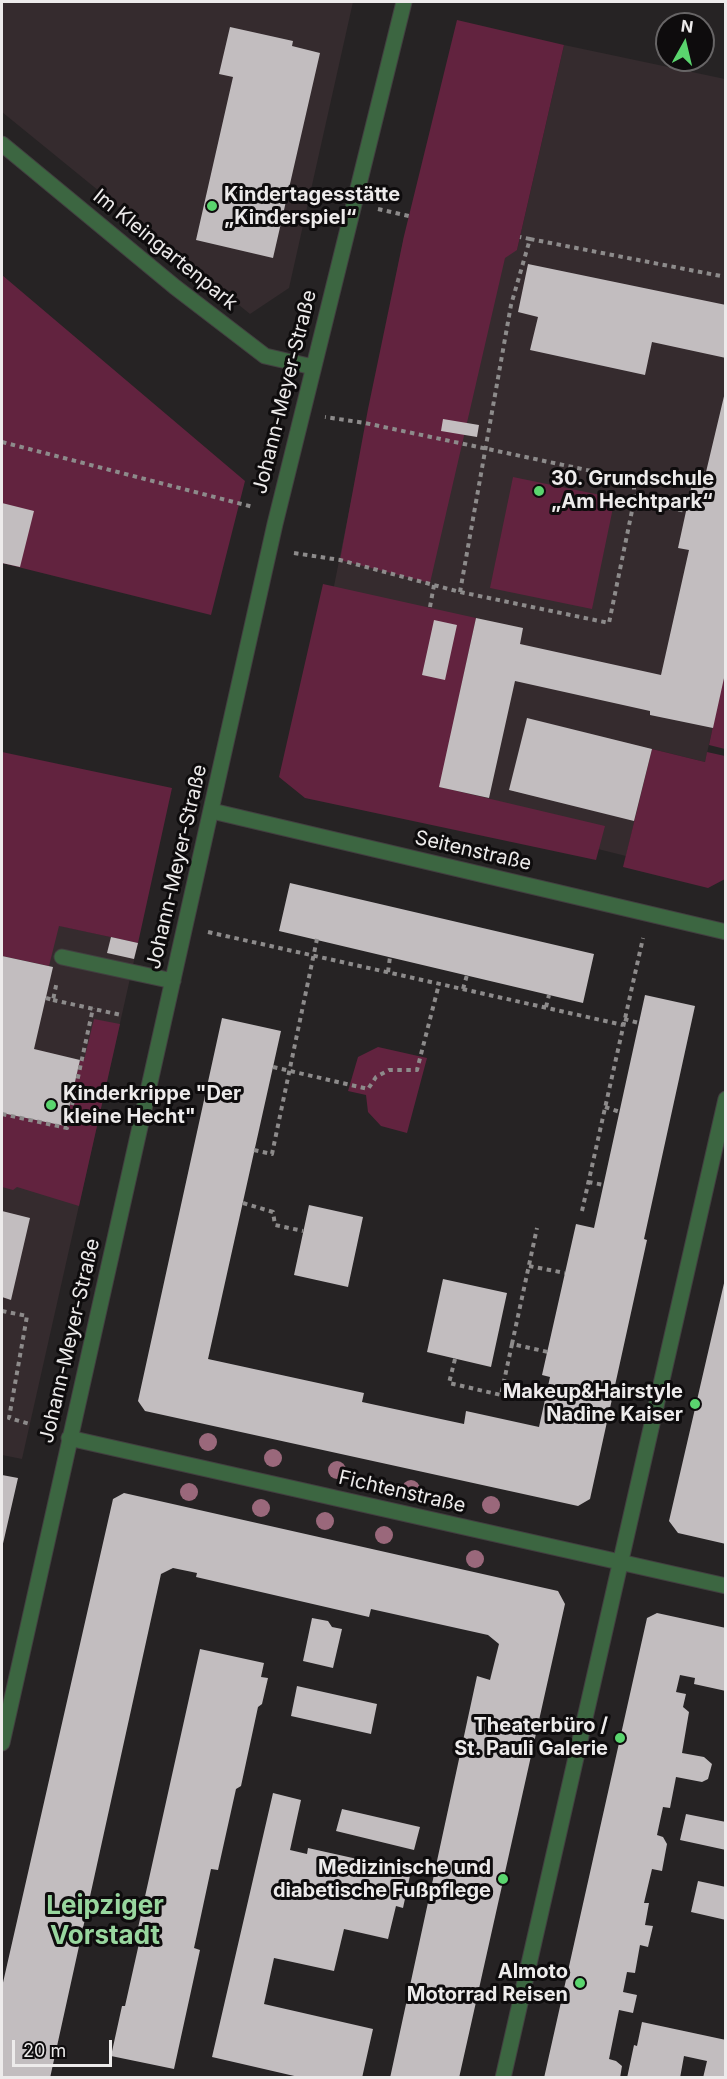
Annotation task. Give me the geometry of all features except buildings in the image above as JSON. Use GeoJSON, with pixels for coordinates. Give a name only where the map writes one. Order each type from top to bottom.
{"type":"FeatureCollection","features":[{"type":"Feature","properties":{"kind":"street","name":"Johann-Meyer-Straße"},"geometry":{"type":"LineString","coordinates":[[2,1743],[269,549],[404,2]]}},
{"type":"Feature","properties":{"kind":"street","name":"Im Kleingartenpark"},"geometry":{"type":"LineString","coordinates":[[2,144],[175,287],[265,356],[313,367]]}},
{"type":"Feature","properties":{"kind":"street","name":"Seitenstraße"},"geometry":{"type":"LineString","coordinates":[[212,811],[726,932]]}},
{"type":"Feature","properties":{"kind":"street"},"geometry":{"type":"LineString","coordinates":[[62,957],[173,981]]}},
{"type":"Feature","properties":{"kind":"street"},"geometry":{"type":"LineString","coordinates":[[503,2078],[726,1099]]}},
{"type":"Feature","properties":{"kind":"street","name":"Fichtenstraße"},"geometry":{"type":"LineString","coordinates":[[69,1438],[726,1586]]}},
{"type":"Feature","properties":{"kind":"path"},"geometry":{"type":"LineString","coordinates":[[354,203],[409,216]]}},
{"type":"Feature","properties":{"kind":"path"},"geometry":{"type":"LineString","coordinates":[[520,237],[726,277]]}},
{"type":"Feature","properties":{"kind":"path"},"geometry":{"type":"LineString","coordinates":[[460,591],[511,305],[530,239]]}},
{"type":"Feature","properties":{"kind":"path"},"geometry":{"type":"LineString","coordinates":[[269,549],[340,560],[434,585],[609,623],[633,501],[634,480],[365,423],[302,413]]}},
{"type":"Feature","properties":{"kind":"path"},"geometry":{"type":"LineString","coordinates":[[2,442],[278,513]]}},
{"type":"Feature","properties":{"kind":"path"},"geometry":{"type":"LineString","coordinates":[[633,501],[686,511]]}},
{"type":"Feature","properties":{"kind":"path"},"geometry":{"type":"LineString","coordinates":[[430,607],[434,585]]}},
{"type":"Feature","properties":{"kind":"path"},"geometry":{"type":"LineString","coordinates":[[582,1211],[648,914]]}},
{"type":"Feature","properties":{"kind":"path"},"geometry":{"type":"LineString","coordinates":[[186,926],[623,1025]]}},
{"type":"Feature","properties":{"kind":"path"},"geometry":{"type":"LineString","coordinates":[[254,1150],[272,1154],[316,939]]}},
{"type":"Feature","properties":{"kind":"path"},"geometry":{"type":"LineString","coordinates":[[388,972],[390,957]]}},
{"type":"Feature","properties":{"kind":"path"},"geometry":{"type":"LineString","coordinates":[[463,989],[466,975]]}},
{"type":"Feature","properties":{"kind":"path"},"geometry":{"type":"LineString","coordinates":[[273,1067],[368,1089],[376,1077],[389,1070],[417,1070],[439,984]]}},
{"type":"Feature","properties":{"kind":"path"},"geometry":{"type":"LineString","coordinates":[[546,1007],[549,996]]}},
{"type":"Feature","properties":{"kind":"path"},"geometry":{"type":"LineString","coordinates":[[53,1000],[122,1015]]}},
{"type":"Feature","properties":{"kind":"path"},"geometry":{"type":"LineString","coordinates":[[2,1114],[67,1128],[93,1008]]}},
{"type":"Feature","properties":{"kind":"path"},"geometry":{"type":"LineString","coordinates":[[624,1019],[639,1023]]}},
{"type":"Feature","properties":{"kind":"path"},"geometry":{"type":"LineString","coordinates":[[605,1107],[620,1112]]}},
{"type":"Feature","properties":{"kind":"path"},"geometry":{"type":"LineString","coordinates":[[588,1182],[604,1185]]}},
{"type":"Feature","properties":{"kind":"path"},"geometry":{"type":"LineString","coordinates":[[243,1203],[273,1212],[275,1225],[303,1231]]}},
{"type":"Feature","properties":{"kind":"path"},"geometry":{"type":"LineString","coordinates":[[455,1359],[449,1383],[501,1395],[537,1228]]}},
{"type":"Feature","properties":{"kind":"path"},"geometry":{"type":"LineString","coordinates":[[529,1266],[565,1273]]}},
{"type":"Feature","properties":{"kind":"path"},"geometry":{"type":"LineString","coordinates":[[2,1311],[27,1316],[9,1418],[30,1425]]}},
{"type":"Feature","properties":{"kind":"path"},"geometry":{"type":"LineString","coordinates":[[512,1344],[548,1352]]}},
{"type":"Feature","properties":{"kind":"shaded area","name":"Kindertagesstätte „Kinderspiel“"},"geometry":{"type":"Polygon","coordinates":[[[2,2],[353,2],[289,288],[250,314],[2,112],[2,2]]]}},
{"type":"Feature","properties":{"kind":"shaded area"},"geometry":{"type":"Polygon","coordinates":[[[457,20],[564,45],[517,250],[505,258],[430,583],[340,560],[404,236],[457,20]]]}},
{"type":"Feature","properties":{"kind":"shaded area","name":"30. Grundschule „Am Hechtpark“"},"geometry":{"type":"Polygon","coordinates":[[[564,45],[655,64],[655,72],[692,72],[725,79],[726,669],[705,762],[652,749],[626,856],[312,778],[299,761],[404,236],[517,250],[564,45]]]}},
{"type":"Feature","properties":{"kind":"shaded area"},"geometry":{"type":"Polygon","coordinates":[[[2,275],[245,481],[211,615],[2,563],[2,275]]]}},
{"type":"Feature","properties":{"kind":"shaded area"},"geometry":{"type":"Polygon","coordinates":[[[513,477],[615,498],[592,609],[490,588],[513,477]]]}},
{"type":"Feature","properties":{"kind":"shaded area"},"geometry":{"type":"Polygon","coordinates":[[[323,584],[476,618],[440,787],[605,826],[596,860],[305,798],[279,777],[323,584]]]}},
{"type":"Feature","properties":{"kind":"shaded area"},"geometry":{"type":"Polygon","coordinates":[[[725,669],[725,749],[709,745],[725,669]]]}},
{"type":"Feature","properties":{"kind":"shaded area"},"geometry":{"type":"Polygon","coordinates":[[[652,749],[705,762],[707,752],[725,756],[725,879],[708,888],[623,867],[652,749]]]}},
{"type":"Feature","properties":{"kind":"shaded area"},"geometry":{"type":"Polygon","coordinates":[[[2,752],[172,788],[138,943],[59,926],[49,966],[2,956],[2,752]]]}},
{"type":"Feature","properties":{"kind":"shaded area","name":"Kinderkrippe \"Der kleine Hecht\""},"geometry":{"type":"Polygon","coordinates":[[[2,913],[138,943],[22,1459],[2,1455],[2,913]]]}},
{"type":"Feature","properties":{"kind":"shaded area"},"geometry":{"type":"Polygon","coordinates":[[[94,1019],[120,1024],[79,1206],[17,1187],[13,1190],[2,1187],[2,1113],[65,1126],[80,1060],[84,1060],[94,1019]]]}},
{"type":"Feature","properties":{"kind":"shaded area"},"geometry":{"type":"Polygon","coordinates":[[[378,1047],[427,1058],[407,1133],[381,1126],[368,1112],[366,1095],[348,1091],[358,1057],[378,1047]]]}},
{"type":"Feature","properties":{"kind":"place","name":"Kindertagesstätte „Kinderspiel“"},"geometry":{"type":"Point","coordinates":[212,206]}},
{"type":"Feature","properties":{"kind":"place","name":"30. Grundschule „Am Hechtpark“"},"geometry":{"type":"Point","coordinates":[539,491]}},
{"type":"Feature","properties":{"kind":"place","name":"Kinderkrippe \"Der kleine Hecht\""},"geometry":{"type":"Point","coordinates":[51,1105]}},
{"type":"Feature","properties":{"kind":"place","name":"Makeup&Hairstyle Nadine Kaiser"},"geometry":{"type":"Point","coordinates":[695,1404]}},
{"type":"Feature","properties":{"kind":"place","name":"Theaterbüro / St. Pauli Galerie"},"geometry":{"type":"Point","coordinates":[620,1738]}},
{"type":"Feature","properties":{"kind":"place","name":"Medizinische und diabetische Fußpflege"},"geometry":{"type":"Point","coordinates":[503,1879]}},
{"type":"Feature","properties":{"kind":"place","name":"Almoto Motorrad Reisen"},"geometry":{"type":"Point","coordinates":[580,1983]}},
{"type":"Feature","properties":{"kind":"district","name":"Leipziger Vorstadt"},"geometry":{"type":"Point","coordinates":[105,1921]}}]}
